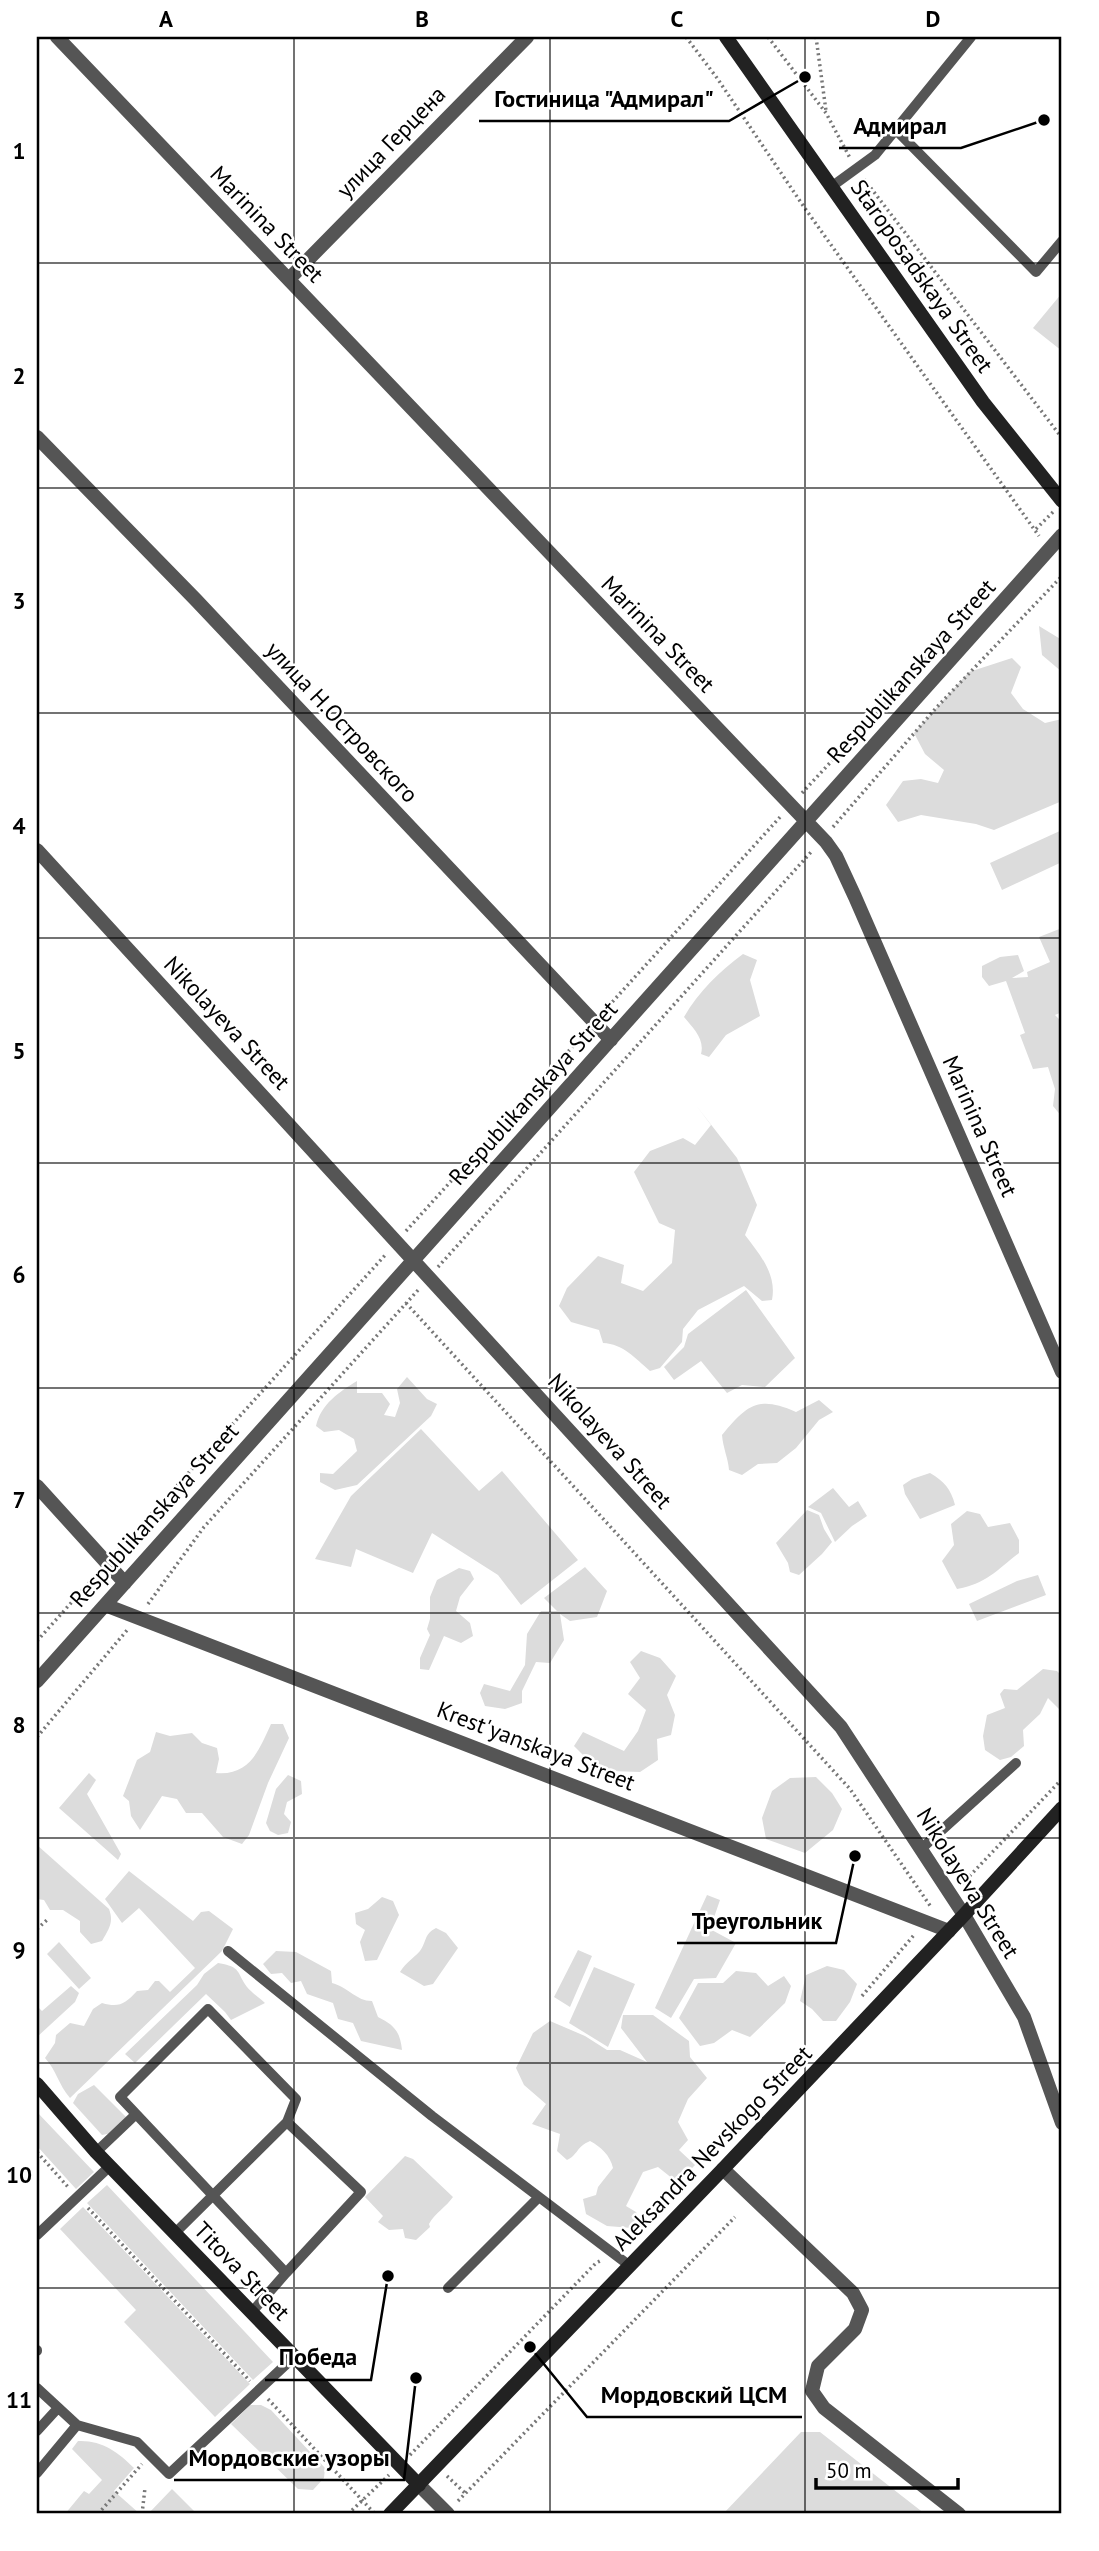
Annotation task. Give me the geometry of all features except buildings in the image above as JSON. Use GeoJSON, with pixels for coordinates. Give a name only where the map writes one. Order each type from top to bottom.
{"type":"FeatureCollection","features":[{"type":"Feature","properties":{"kind":"main road","name":"Staroposadskaya Street"},"geometry":{"type":"LineString","coordinates":[[726,37],[983,402],[1062,503]]}},
{"type":"Feature","properties":{"kind":"main road","name":"Aleksandra Nevskogo Street"},"geometry":{"type":"LineString","coordinates":[[390,2514],[723,2169],[1062,1808]]}},
{"type":"Feature","properties":{"kind":"main road","name":"Titova Street"},"geometry":{"type":"LineString","coordinates":[[37,2084],[96,2152],[419,2485]]}},
{"type":"Feature","properties":{"kind":"street","name":"Marinina Street"},"geometry":{"type":"LineString","coordinates":[[57,37],[823,839],[836,856],[1062,1372]]}},
{"type":"Feature","properties":{"kind":"street","name":"улица Герцена"},"geometry":{"type":"LineString","coordinates":[[289,279],[527,37]]}},
{"type":"Feature","properties":{"kind":"street","name":"улица Н.Островского"},"geometry":{"type":"LineString","coordinates":[[37,437],[196,600],[611,1040]]}},
{"type":"Feature","properties":{"kind":"street","name":"Respublikanskaya Street"},"geometry":{"type":"LineString","coordinates":[[37,1681],[1062,535]]}},
{"type":"Feature","properties":{"kind":"street","name":"Nikolayeva Street"},"geometry":{"type":"LineString","coordinates":[[37,850],[841,1727],[964,1915],[1024,2017],[1062,2123]]}},
{"type":"Feature","properties":{"kind":"street"},"geometry":{"type":"LineString","coordinates":[[37,1486],[125,1583]]}},
{"type":"Feature","properties":{"kind":"street","name":"Krest'yanskaya Street"},"geometry":{"type":"LineString","coordinates":[[105,1605],[949,1931]]}},
{"type":"Feature","properties":{"kind":"street"},"geometry":{"type":"LineString","coordinates":[[723,2169],[853,2293],[862,2310],[855,2329],[818,2366],[812,2391],[824,2408],[959,2514]]}},
{"type":"Feature","properties":{"kind":"street"},"geometry":{"type":"LineString","coordinates":[[419,2485],[447,2513]]}},
{"type":"Feature","properties":{"kind":"lane"},"geometry":{"type":"LineString","coordinates":[[831,187],[875,155],[971,37]]}},
{"type":"Feature","properties":{"kind":"lane"},"geometry":{"type":"LineString","coordinates":[[896,130],[1036,272],[1062,241]]}},
{"type":"Feature","properties":{"kind":"lane"},"geometry":{"type":"LineString","coordinates":[[920,1849],[1016,1763]]}},
{"type":"Feature","properties":{"kind":"lane"},"geometry":{"type":"LineString","coordinates":[[228,1951],[432,2116],[630,2266]]}},
{"type":"Feature","properties":{"kind":"lane"},"geometry":{"type":"LineString","coordinates":[[175,2233],[213,2195],[287,2122],[296,2099],[208,2009],[120,2097],[213,2195],[286,2273]]}},
{"type":"Feature","properties":{"kind":"lane"},"geometry":{"type":"LineString","coordinates":[[96,2152],[136,2114]]}},
{"type":"Feature","properties":{"kind":"lane"},"geometry":{"type":"LineString","coordinates":[[251,2313],[361,2192],[287,2122]]}},
{"type":"Feature","properties":{"kind":"lane"},"geometry":{"type":"LineString","coordinates":[[37,2235],[110,2166]]}},
{"type":"Feature","properties":{"kind":"lane"},"geometry":{"type":"LineString","coordinates":[[448,2288],[539,2197]]}},
{"type":"Feature","properties":{"kind":"lane"},"geometry":{"type":"LineString","coordinates":[[37,2388],[77,2425],[137,2442],[169,2474],[294,2357]]}},
{"type":"Feature","properties":{"kind":"lane"},"geometry":{"type":"LineString","coordinates":[[37,2431],[58,2408]]}},
{"type":"Feature","properties":{"kind":"lane"},"geometry":{"type":"LineString","coordinates":[[37,2473],[77,2425]]}},
{"type":"Feature","properties":{"kind":"path"},"geometry":{"type":"LineString","coordinates":[[686,37],[1039,537]]}},
{"type":"Feature","properties":{"kind":"path"},"geometry":{"type":"LineString","coordinates":[[768,37],[826,113],[855,168],[1062,438]]}},
{"type":"Feature","properties":{"kind":"path"},"geometry":{"type":"LineString","coordinates":[[816,37],[826,113]]}},
{"type":"Feature","properties":{"kind":"path"},"geometry":{"type":"LineString","coordinates":[[1035,529],[1062,503]]}},
{"type":"Feature","properties":{"kind":"path"},"geometry":{"type":"LineString","coordinates":[[37,1737],[139,1616],[204,1527],[823,839],[944,699],[1062,576]]}},
{"type":"Feature","properties":{"kind":"path"},"geometry":{"type":"LineString","coordinates":[[37,1641],[790,806],[947,636]]}},
{"type":"Feature","properties":{"kind":"path"},"geometry":{"type":"LineString","coordinates":[[406,1303],[850,1789],[934,1911],[859,2000]]}},
{"type":"Feature","properties":{"kind":"path"},"geometry":{"type":"LineString","coordinates":[[949,1894],[961,1885],[1062,1779]]}},
{"type":"Feature","properties":{"kind":"path"},"geometry":{"type":"LineString","coordinates":[[37,1929],[48,1919]]}},
{"type":"Feature","properties":{"kind":"path"},"geometry":{"type":"LineString","coordinates":[[37,2152],[375,2514]]}},
{"type":"Feature","properties":{"kind":"path"},"geometry":{"type":"LineString","coordinates":[[447,2513],[735,2217]]}},
{"type":"Feature","properties":{"kind":"path"},"geometry":{"type":"LineString","coordinates":[[348,2514],[399,2466],[596,2263],[616,2255]]}},
{"type":"Feature","properties":{"kind":"path"},"geometry":{"type":"LineString","coordinates":[[98,2514],[150,2455]]}},
{"type":"Feature","properties":{"kind":"path"},"geometry":{"type":"LineString","coordinates":[[142,2514],[145,2488]]}},
{"type":"Feature","properties":{"kind":"shaded area"},"geometry":{"type":"Polygon","coordinates":[[[1062,293],[1062,351],[1033,328],[1062,293]]]}},
{"type":"Feature","properties":{"kind":"shaded area"},"geometry":{"type":"Polygon","coordinates":[[[1039,626],[1062,640],[1062,672],[1042,655],[1039,626]]]}},
{"type":"Feature","properties":{"kind":"shaded area"},"geometry":{"type":"Polygon","coordinates":[[[1012,658],[1021,667],[1011,693],[1023,709],[1045,723],[1062,719],[1062,801],[994,830],[976,824],[921,815],[898,822],[886,805],[903,781],[921,779],[938,783],[944,770],[925,754],[914,733],[969,672],[1012,658]]]}},
{"type":"Feature","properties":{"kind":"shaded area"},"geometry":{"type":"Polygon","coordinates":[[[1062,830],[1062,862],[1002,890],[990,863],[1062,830]]]}},
{"type":"Feature","properties":{"kind":"shaded area"},"geometry":{"type":"Polygon","coordinates":[[[1062,928],[1062,1012],[1055,1015],[1062,1022],[1062,1117],[1053,1106],[1055,1089],[1048,1067],[1033,1069],[1020,1035],[1025,1033],[1006,981],[989,986],[982,977],[982,966],[1000,957],[1018,955],[1024,971],[1012,978],[1028,977],[1027,972],[1050,962],[1039,937],[1062,928]]]}},
{"type":"Feature","properties":{"kind":"shaded area"},"geometry":{"type":"Polygon","coordinates":[[[743,954],[757,960],[750,980],[760,1016],[726,1035],[709,1057],[701,1054],[700,1039],[684,1017],[710,982],[743,954]]]}},
{"type":"Feature","properties":{"kind":"shaded area"},"geometry":{"type":"Polygon","coordinates":[[[695,1104],[737,1158],[757,1205],[745,1235],[770,1273],[772,1300],[762,1301],[744,1286],[698,1310],[683,1329],[682,1342],[660,1368],[650,1371],[623,1349],[603,1343],[599,1330],[571,1322],[559,1306],[567,1288],[598,1256],[624,1265],[621,1283],[643,1291],[672,1263],[675,1230],[659,1223],[634,1172],[650,1151],[683,1138],[695,1145],[711,1125],[695,1104]]]}},
{"type":"Feature","properties":{"kind":"shaded area"},"geometry":{"type":"Polygon","coordinates":[[[746,1290],[795,1358],[765,1387],[742,1385],[727,1393],[701,1361],[674,1380],[664,1367],[684,1347],[688,1334],[746,1290]]]}},
{"type":"Feature","properties":{"kind":"shaded area"},"geometry":{"type":"Polygon","coordinates":[[[407,1377],[427,1399],[437,1404],[431,1416],[357,1485],[335,1490],[320,1482],[320,1473],[333,1474],[357,1451],[354,1439],[339,1430],[324,1432],[316,1426],[326,1405],[357,1381],[357,1393],[382,1393],[390,1404],[384,1415],[395,1417],[400,1403],[397,1389],[407,1377]]]}},
{"type":"Feature","properties":{"kind":"shaded area"},"geometry":{"type":"Polygon","coordinates":[[[819,1400],[833,1412],[819,1420],[796,1448],[777,1463],[758,1464],[742,1475],[729,1470],[722,1435],[746,1410],[762,1404],[772,1404],[796,1412],[819,1400]]]}},
{"type":"Feature","properties":{"kind":"shaded area"},"geometry":{"type":"Polygon","coordinates":[[[421,1429],[479,1491],[502,1471],[578,1560],[521,1605],[498,1575],[432,1533],[413,1573],[356,1549],[351,1567],[315,1559],[351,1496],[421,1429]]]}},
{"type":"Feature","properties":{"kind":"shaded area"},"geometry":{"type":"Polygon","coordinates":[[[930,1473],[946,1486],[955,1505],[920,1519],[905,1494],[903,1485],[930,1473]]]}},
{"type":"Feature","properties":{"kind":"shaded area"},"geometry":{"type":"Polygon","coordinates":[[[833,1488],[849,1507],[858,1501],[867,1516],[835,1542],[821,1513],[808,1507],[833,1488]]]}},
{"type":"Feature","properties":{"kind":"shaded area"},"geometry":{"type":"Polygon","coordinates":[[[807,1510],[819,1515],[832,1542],[799,1575],[790,1572],[788,1563],[776,1543],[807,1510]]]}},
{"type":"Feature","properties":{"kind":"shaded area"},"geometry":{"type":"Polygon","coordinates":[[[967,1511],[980,1514],[988,1527],[1010,1523],[1019,1540],[1019,1553],[984,1580],[957,1589],[942,1561],[954,1545],[951,1524],[967,1511]]]}},
{"type":"Feature","properties":{"kind":"shaded area"},"geometry":{"type":"Polygon","coordinates":[[[585,1567],[607,1591],[597,1617],[570,1621],[560,1614],[564,1640],[550,1663],[536,1662],[522,1691],[522,1703],[505,1709],[485,1706],[480,1693],[484,1684],[510,1691],[525,1665],[527,1634],[541,1611],[557,1611],[544,1598],[585,1567]]]}},
{"type":"Feature","properties":{"kind":"shaded area"},"geometry":{"type":"Polygon","coordinates":[[[459,1568],[470,1571],[474,1579],[460,1597],[456,1611],[470,1623],[473,1636],[461,1643],[444,1636],[429,1670],[420,1669],[420,1658],[430,1635],[427,1629],[430,1597],[437,1580],[459,1568]]]}},
{"type":"Feature","properties":{"kind":"shaded area"},"geometry":{"type":"Polygon","coordinates":[[[1038,1575],[1046,1595],[977,1621],[969,1604],[1017,1581],[1038,1575]]]}},
{"type":"Feature","properties":{"kind":"shaded area"},"geometry":{"type":"Polygon","coordinates":[[[641,1651],[660,1658],[676,1676],[667,1695],[675,1715],[671,1735],[657,1739],[658,1760],[640,1772],[611,1771],[594,1766],[574,1746],[583,1732],[624,1751],[638,1731],[646,1710],[628,1694],[640,1678],[630,1662],[641,1651]]]}},
{"type":"Feature","properties":{"kind":"shaded area"},"geometry":{"type":"Polygon","coordinates":[[[1043,1669],[1057,1671],[1062,1676],[1062,1712],[1048,1698],[1040,1714],[1023,1730],[1024,1746],[1011,1757],[1000,1760],[985,1750],[983,1736],[987,1715],[1005,1708],[1000,1694],[1004,1689],[1017,1690],[1043,1669]]]}},
{"type":"Feature","properties":{"kind":"shaded area"},"geometry":{"type":"Polygon","coordinates":[[[271,1724],[283,1724],[289,1738],[268,1783],[249,1835],[242,1844],[223,1837],[202,1813],[186,1813],[177,1799],[162,1796],[140,1830],[131,1816],[129,1801],[123,1796],[137,1760],[150,1752],[156,1732],[170,1736],[192,1733],[202,1743],[217,1748],[219,1759],[216,1773],[228,1773],[245,1766],[252,1759],[271,1724]]]}},
{"type":"Feature","properties":{"kind":"shaded area"},"geometry":{"type":"Polygon","coordinates":[[[89,1773],[96,1780],[87,1794],[121,1854],[118,1860],[59,1808],[89,1773]]]}},
{"type":"Feature","properties":{"kind":"shaded area"},"geometry":{"type":"Polygon","coordinates":[[[288,1775],[301,1781],[302,1794],[287,1802],[284,1814],[291,1822],[288,1833],[278,1835],[270,1831],[266,1823],[276,1789],[288,1775]]]}},
{"type":"Feature","properties":{"kind":"shaded area"},"geometry":{"type":"Polygon","coordinates":[[[816,1777],[832,1793],[842,1809],[833,1830],[805,1853],[766,1839],[762,1818],[772,1791],[790,1778],[816,1777]]]}},
{"type":"Feature","properties":{"kind":"shaded area"},"geometry":{"type":"Polygon","coordinates":[[[37,1845],[109,1909],[111,1922],[102,1941],[91,1944],[80,1932],[80,1921],[63,1910],[50,1910],[44,1900],[37,1899],[37,1845]]]}},
{"type":"Feature","properties":{"kind":"shaded area"},"geometry":{"type":"Polygon","coordinates":[[[129,1871],[193,1921],[201,1912],[209,1911],[233,1929],[222,1951],[70,2098],[45,2058],[55,2043],[56,2035],[70,2023],[84,2026],[93,2009],[102,2003],[121,2004],[137,1991],[148,1990],[155,1981],[159,1981],[170,1992],[195,1968],[139,1908],[122,1923],[105,1899],[129,1871]]]}},
{"type":"Feature","properties":{"kind":"shaded area"},"geometry":{"type":"Polygon","coordinates":[[[707,1895],[720,1900],[710,1929],[736,1943],[716,1978],[694,1979],[671,2018],[655,2008],[707,1895]]]}},
{"type":"Feature","properties":{"kind":"shaded area"},"geometry":{"type":"Polygon","coordinates":[[[382,1897],[393,1901],[399,1915],[377,1960],[365,1961],[360,1942],[365,1930],[356,1924],[355,1913],[368,1909],[382,1897]]]}},
{"type":"Feature","properties":{"kind":"shaded area"},"geometry":{"type":"Polygon","coordinates":[[[436,1928],[446,1933],[458,1948],[433,1984],[424,1986],[400,1972],[420,1951],[428,1935],[436,1928]]]}},
{"type":"Feature","properties":{"kind":"shaded area"},"geometry":{"type":"Polygon","coordinates":[[[59,1942],[91,1978],[79,1989],[47,1954],[59,1942]]]}},
{"type":"Feature","properties":{"kind":"shaded area"},"geometry":{"type":"Polygon","coordinates":[[[578,1950],[592,1956],[570,2007],[554,1997],[578,1950]]]}},
{"type":"Feature","properties":{"kind":"shaded area"},"geometry":{"type":"Polygon","coordinates":[[[276,1951],[296,1952],[331,1971],[332,1983],[362,1999],[372,2001],[378,2017],[398,2033],[402,2050],[361,2041],[353,2023],[338,2019],[333,2003],[307,1994],[301,1981],[291,1983],[282,1973],[271,1974],[263,1964],[276,1951]]]}},
{"type":"Feature","properties":{"kind":"shaded area"},"geometry":{"type":"Polygon","coordinates":[[[218,1963],[235,1968],[247,1987],[265,2003],[231,2020],[206,1994],[135,2063],[125,2054],[197,1985],[204,1974],[218,1963]]]}},
{"type":"Feature","properties":{"kind":"shaded area"},"geometry":{"type":"Polygon","coordinates":[[[827,1966],[844,1970],[857,1984],[850,2002],[836,2021],[823,2021],[800,2001],[806,1975],[827,1966]]]}},
{"type":"Feature","properties":{"kind":"shaded area"},"geometry":{"type":"Polygon","coordinates":[[[594,1967],[635,1984],[608,2047],[569,2023],[594,1967]]]}},
{"type":"Feature","properties":{"kind":"shaded area"},"geometry":{"type":"Polygon","coordinates":[[[736,1971],[756,1973],[768,1986],[784,1976],[791,1986],[785,2003],[750,2037],[732,2030],[714,2043],[700,2046],[679,2018],[698,1983],[723,1983],[736,1971]]]}},
{"type":"Feature","properties":{"kind":"shaded area"},"geometry":{"type":"Polygon","coordinates":[[[71,1986],[79,1993],[75,2002],[37,2037],[37,2006],[42,2011],[71,1986]]]}},
{"type":"Feature","properties":{"kind":"shaded area"},"geometry":{"type":"Polygon","coordinates":[[[623,2015],[653,2015],[689,2041],[690,2057],[707,2078],[688,2099],[678,2122],[688,2140],[679,2150],[695,2165],[678,2183],[658,2167],[643,2172],[626,2206],[636,2212],[641,2221],[632,2228],[607,2226],[586,2214],[583,2199],[596,2195],[598,2187],[613,2168],[610,2159],[590,2141],[567,2160],[557,2151],[560,2134],[532,2124],[546,2104],[524,2085],[516,2068],[533,2033],[550,2021],[585,2036],[607,2050],[620,2050],[647,2062],[621,2028],[623,2015]]]}},
{"type":"Feature","properties":{"kind":"shaded area"},"geometry":{"type":"Polygon","coordinates":[[[94,2085],[126,2117],[112,2133],[102,2135],[73,2103],[78,2094],[94,2085]]]}},
{"type":"Feature","properties":{"kind":"shaded area"},"geometry":{"type":"Polygon","coordinates":[[[37,2112],[94,2172],[76,2189],[37,2146],[37,2112]]]}},
{"type":"Feature","properties":{"kind":"shaded area"},"geometry":{"type":"Polygon","coordinates":[[[405,2156],[413,2159],[453,2197],[431,2220],[430,2227],[416,2240],[405,2238],[403,2229],[389,2230],[378,2222],[383,2216],[365,2197],[405,2156]]]}},
{"type":"Feature","properties":{"kind":"shaded area"},"geometry":{"type":"Polygon","coordinates":[[[107,2185],[273,2362],[253,2380],[87,2203],[107,2185]]]}},
{"type":"Feature","properties":{"kind":"shaded area"},"geometry":{"type":"Polygon","coordinates":[[[83,2207],[250,2384],[215,2417],[124,2322],[136,2310],[60,2229],[83,2207]]]}},
{"type":"Feature","properties":{"kind":"shaded area"},"geometry":{"type":"Polygon","coordinates":[[[250,2405],[261,2405],[271,2410],[325,2468],[324,2478],[313,2490],[298,2489],[231,2424],[250,2405]]]}},
{"type":"Feature","properties":{"kind":"shaded area"},"geometry":{"type":"Polygon","coordinates":[[[801,2432],[820,2432],[925,2514],[723,2514],[801,2432]]]}},
{"type":"Feature","properties":{"kind":"shaded area"},"geometry":{"type":"Polygon","coordinates":[[[78,2441],[109,2448],[134,2468],[114,2491],[140,2514],[65,2514],[84,2491],[89,2494],[102,2480],[72,2449],[78,2441]]]}},
{"type":"Feature","properties":{"kind":"shaded area"},"geometry":{"type":"Polygon","coordinates":[[[172,2489],[197,2514],[148,2514],[172,2489]]]}},
{"type":"Feature","properties":{"kind":"place","name":"Гостиница \"Адмирал\""},"geometry":{"type":"Point","coordinates":[805,77]}},
{"type":"Feature","properties":{"kind":"place","name":"Адмирал"},"geometry":{"type":"Point","coordinates":[1044,120]}},
{"type":"Feature","properties":{"kind":"place","name":"Треугольник"},"geometry":{"type":"Point","coordinates":[855,1856]}},
{"type":"Feature","properties":{"kind":"place","name":"Победа"},"geometry":{"type":"Point","coordinates":[388,2276]}},
{"type":"Feature","properties":{"kind":"place","name":"Мордовский ЦСМ"},"geometry":{"type":"Point","coordinates":[530,2347]}},
{"type":"Feature","properties":{"kind":"place","name":"Мордовские узоры"},"geometry":{"type":"Point","coordinates":[416,2378]}}]}
